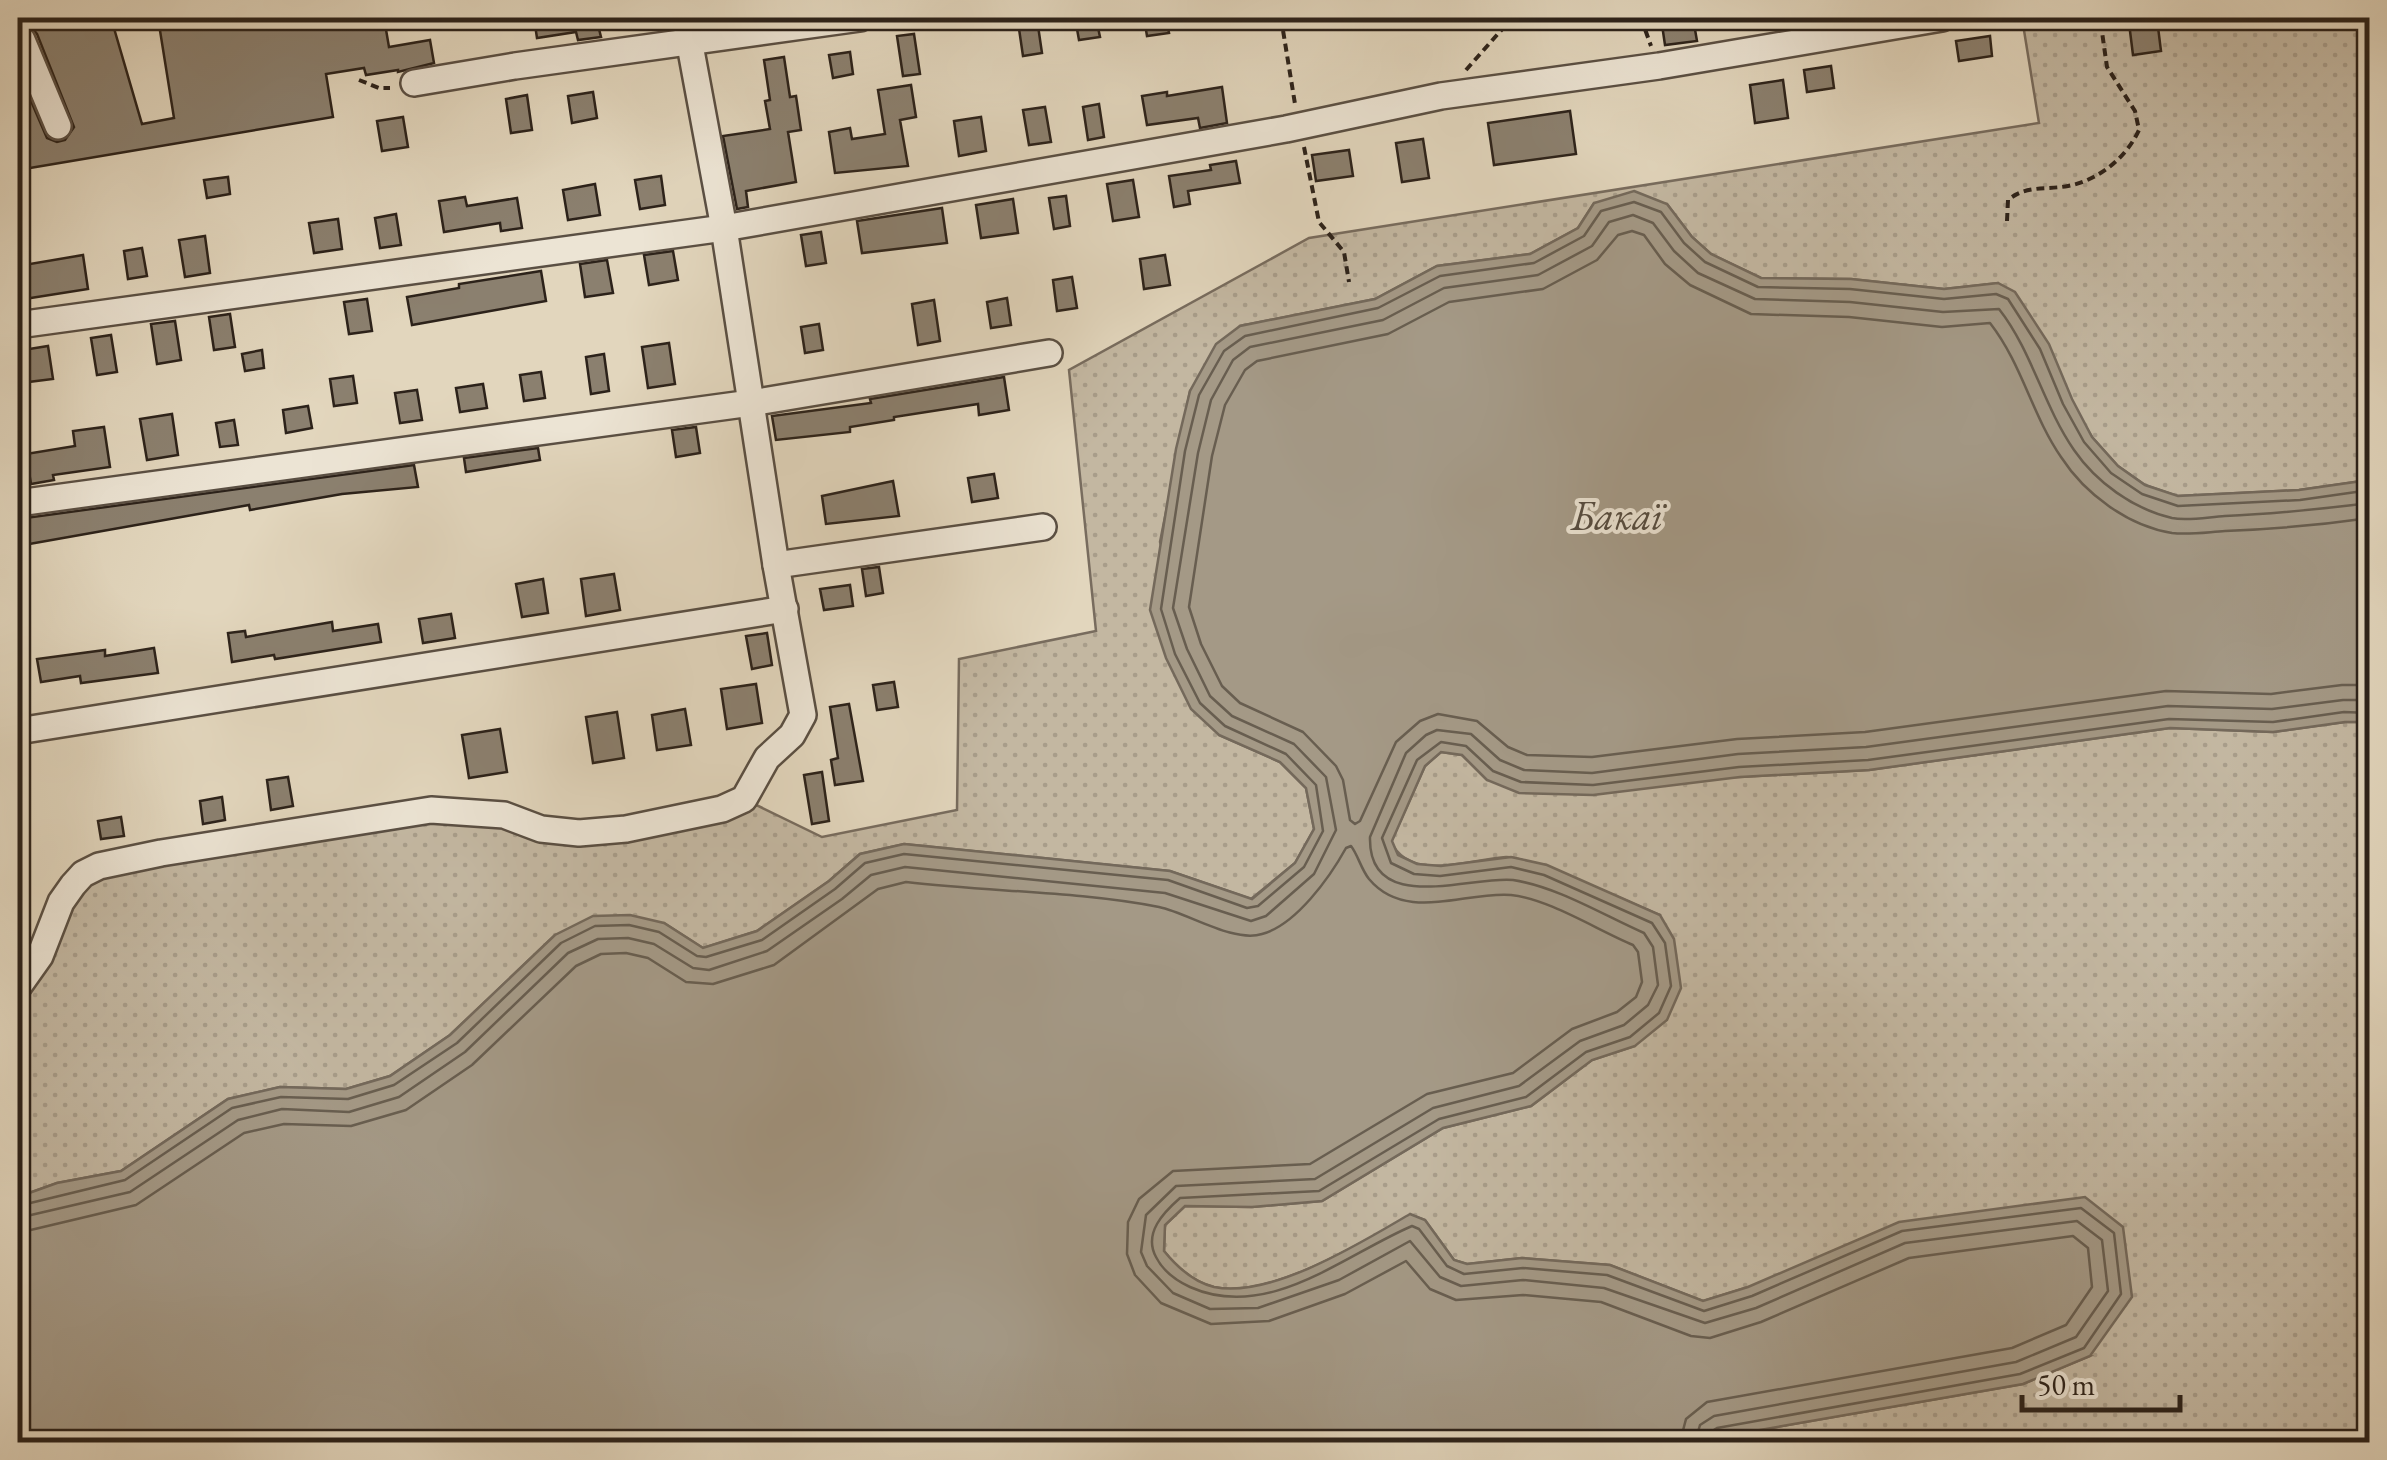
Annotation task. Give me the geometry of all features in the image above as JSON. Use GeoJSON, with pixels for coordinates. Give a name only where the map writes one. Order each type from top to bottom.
{"type":"FeatureCollection","features":[{"type":"Feature","properties":{"kind":"lane"},"geometry":{"type":"LineString","coordinates":[[18,987],[40,956],[73,885],[83,874],[117,861],[430,810],[504,814],[541,829],[579,834],[626,829],[722,809],[744,799],[768,758],[792,735],[803,715],[724,228],[685,18]]}},
{"type":"Feature","properties":{"kind":"lane"},"geometry":{"type":"LineString","coordinates":[[414,84],[515,66],[860,18]]}},
{"type":"Feature","properties":{"kind":"lane"},"geometry":{"type":"LineString","coordinates":[[18,325],[724,228],[1441,96],[1659,66],[1942,18]]}},
{"type":"Feature","properties":{"kind":"lane"},"geometry":{"type":"LineString","coordinates":[[22,40],[58,126]]}},
{"type":"Feature","properties":{"kind":"lane"},"geometry":{"type":"LineString","coordinates":[[18,503],[751,403],[1049,354]]}},
{"type":"Feature","properties":{"kind":"lane"},"geometry":{"type":"LineString","coordinates":[[776,564],[1043,527]]}},
{"type":"Feature","properties":{"kind":"lane"},"geometry":{"type":"LineString","coordinates":[[18,731],[785,609]]}},
{"type":"Feature","properties":{"kind":"path"},"geometry":{"type":"LineString","coordinates":[[1281,18],[1319,222],[1344,252],[1349,282]]}},
{"type":"Feature","properties":{"kind":"path"},"geometry":{"type":"LineString","coordinates":[[1441,96],[1512,18]]}},
{"type":"Feature","properties":{"kind":"path"},"geometry":{"type":"LineString","coordinates":[[2006,221],[2008,200],[2020,190],[2071,186],[2098,174],[2123,158],[2140,130],[2135,111],[2107,67],[2100,18]]}},
{"type":"Feature","properties":{"kind":"path"},"geometry":{"type":"LineString","coordinates":[[359,80],[379,88],[414,84]]}},
{"type":"Feature","properties":{"kind":"shaded area"},"geometry":{"type":"Polygon","coordinates":[[[2022,18],[2369,18],[2369,480],[2299,490],[2177,496],[2145,485],[2118,466],[2092,437],[1998,283],[1944,289],[1851,279],[1761,278],[1711,254],[1692,237],[1667,204],[1594,203],[1578,228],[1530,254],[1437,266],[1375,299],[1240,326],[1190,391],[1160,542],[1219,735],[1280,762],[1306,788],[1314,829],[1295,863],[1251,899],[1170,871],[904,844],[860,854],[829,881],[757,931],[703,948],[664,923],[555,935],[450,1035],[390,1076],[346,1089],[280,1087],[228,1099],[121,1171],[57,1183],[18,1197],[18,987],[83,874],[431,810],[541,829],[744,799],[822,837],[957,810],[959,659],[1096,631],[1069,370],[1309,238],[2039,123],[2022,18]]]}},
{"type":"Feature","properties":{"kind":"shaded area"},"geometry":{"type":"Polygon","coordinates":[[[2369,722],[2369,1442],[1691,1442],[2023,1384],[2090,1356],[1748,1287],[1703,1301],[1610,1265],[1522,1258],[1467,1264],[1454,1260],[1425,1220],[1411,1215],[1315,1266],[1262,1285],[1214,1287],[1199,1282],[1164,1251],[1165,1225],[1185,1206],[1252,1207],[1322,1201],[1443,1128],[1531,1106],[1592,1060],[1635,1046],[1660,915],[1518,859],[1506,857],[1442,866],[1412,862],[1400,854],[1391,842],[1425,766],[1441,752],[1462,755],[1487,780],[1740,777],[1869,770],[2170,728],[2273,732],[2369,722]]]}},
{"type":"Feature","properties":{"kind":"water","name":"Бакаї"},"geometry":{"type":"Polygon","coordinates":[[[1634,191],[1667,204],[1692,237],[1711,254],[1761,278],[1851,279],[1944,289],[1998,283],[2015,292],[2049,344],[2092,437],[2118,466],[2145,485],[2178,496],[2299,490],[2369,480],[2369,722],[2273,732],[2170,728],[1869,770],[1740,777],[1593,795],[1519,793],[1487,780],[1462,755],[1441,752],[1425,766],[1392,841],[1398,855],[1417,864],[1441,866],[1511,857],[1547,865],[1660,915],[1674,939],[1681,988],[1667,1020],[1635,1046],[1592,1060],[1531,1106],[1443,1128],[1322,1201],[1252,1207],[1185,1206],[1165,1225],[1164,1251],[1199,1282],[1214,1287],[1262,1285],[1315,1266],[1410,1214],[1425,1220],[1454,1260],[1467,1264],[1522,1258],[1610,1265],[1703,1301],[1748,1287],[1899,1222],[2085,1197],[2123,1227],[2132,1297],[2090,1356],[2023,1384],[1691,1442],[18,1442],[18,1197],[57,1183],[121,1171],[228,1099],[280,1087],[346,1089],[390,1076],[450,1035],[555,935],[593,916],[630,915],[664,923],[703,948],[757,931],[829,881],[860,854],[904,844],[1170,871],[1252,899],[1295,863],[1314,829],[1306,788],[1280,762],[1219,735],[1191,709],[1166,658],[1150,610],[1176,449],[1190,391],[1216,344],[1240,326],[1375,299],[1437,266],[1530,254],[1578,228],[1594,203],[1634,191]]]}},
{"type":"Feature","properties":{"kind":"building"},"geometry":{"type":"Polygon","coordinates":[[[18,18],[111,18],[142,124],[174,118],[158,18],[384,18],[389,47],[430,40],[434,63],[398,72],[366,75],[364,68],[326,74],[333,117],[18,170],[18,71],[47,138],[65,140],[74,127],[37,34],[31,27],[18,25],[18,18]]]}},
{"type":"Feature","properties":{"kind":"building"},"geometry":{"type":"Polygon","coordinates":[[[534,18],[607,18],[607,27],[599,29],[601,37],[578,40],[576,32],[537,38],[534,18]]]}},
{"type":"Feature","properties":{"kind":"building"},"geometry":{"type":"Polygon","coordinates":[[[1075,18],[1096,18],[1100,37],[1079,40],[1075,18]]]}},
{"type":"Feature","properties":{"kind":"building"},"geometry":{"type":"Polygon","coordinates":[[[1144,18],[1166,18],[1169,33],[1147,36],[1144,18]]]}},
{"type":"Feature","properties":{"kind":"building"},"geometry":{"type":"Polygon","coordinates":[[[1661,18],[1693,18],[1697,41],[1665,45],[1661,18]]]}},
{"type":"Feature","properties":{"kind":"building"},"geometry":{"type":"Polygon","coordinates":[[[1037,19],[1042,53],[1023,56],[1018,22],[1037,19]]]}},
{"type":"Feature","properties":{"kind":"building"},"geometry":{"type":"Polygon","coordinates":[[[2157,19],[2161,51],[2133,55],[2129,23],[2157,19]]]}},
{"type":"Feature","properties":{"kind":"building"},"geometry":{"type":"Polygon","coordinates":[[[914,34],[920,74],[903,76],[897,36],[914,34]]]}},
{"type":"Feature","properties":{"kind":"building"},"geometry":{"type":"Polygon","coordinates":[[[1990,36],[1992,56],[1959,61],[1956,41],[1990,36]]]}},
{"type":"Feature","properties":{"kind":"building"},"geometry":{"type":"Polygon","coordinates":[[[850,52],[853,74],[833,78],[829,55],[850,52]]]}},
{"type":"Feature","properties":{"kind":"building"},"geometry":{"type":"Polygon","coordinates":[[[784,57],[790,97],[796,96],[801,130],[788,132],[796,182],[746,191],[748,207],[737,209],[723,136],[770,129],[764,60],[784,57]]]}},
{"type":"Feature","properties":{"kind":"building"},"geometry":{"type":"Polygon","coordinates":[[[1831,66],[1834,88],[1807,92],[1804,70],[1831,66]]]}},
{"type":"Feature","properties":{"kind":"building"},"geometry":{"type":"Polygon","coordinates":[[[1783,80],[1788,118],[1755,123],[1750,85],[1783,80]]]}},
{"type":"Feature","properties":{"kind":"building"},"geometry":{"type":"Polygon","coordinates":[[[911,85],[916,117],[900,120],[908,166],[835,173],[829,132],[850,128],[852,139],[885,134],[878,90],[911,85]]]}},
{"type":"Feature","properties":{"kind":"building"},"geometry":{"type":"Polygon","coordinates":[[[1222,87],[1227,123],[1200,128],[1198,118],[1147,125],[1142,96],[1222,87]]]}},
{"type":"Feature","properties":{"kind":"building"},"geometry":{"type":"Polygon","coordinates":[[[593,92],[597,118],[572,123],[568,96],[593,92]]]}},
{"type":"Feature","properties":{"kind":"building"},"geometry":{"type":"Polygon","coordinates":[[[527,95],[532,130],[511,133],[506,99],[527,95]]]}},
{"type":"Feature","properties":{"kind":"building"},"geometry":{"type":"Polygon","coordinates":[[[1099,104],[1104,137],[1088,140],[1083,107],[1099,104]]]}},
{"type":"Feature","properties":{"kind":"building"},"geometry":{"type":"Polygon","coordinates":[[[1045,107],[1051,142],[1029,145],[1023,110],[1045,107]]]}},
{"type":"Feature","properties":{"kind":"building"},"geometry":{"type":"Polygon","coordinates":[[[1570,111],[1576,154],[1494,165],[1488,123],[1570,111]]]}},
{"type":"Feature","properties":{"kind":"building"},"geometry":{"type":"Polygon","coordinates":[[[403,117],[408,147],[382,151],[377,121],[403,117]]]}},
{"type":"Feature","properties":{"kind":"building"},"geometry":{"type":"Polygon","coordinates":[[[981,117],[986,151],[959,156],[954,121],[981,117]]]}},
{"type":"Feature","properties":{"kind":"building"},"geometry":{"type":"Polygon","coordinates":[[[1423,139],[1429,178],[1402,182],[1396,143],[1423,139]]]}},
{"type":"Feature","properties":{"kind":"building"},"geometry":{"type":"Polygon","coordinates":[[[1349,150],[1353,176],[1316,181],[1312,155],[1349,150]]]}},
{"type":"Feature","properties":{"kind":"building"},"geometry":{"type":"Polygon","coordinates":[[[1236,161],[1240,183],[1188,191],[1190,204],[1174,207],[1169,176],[1211,170],[1210,165],[1236,161]]]}},
{"type":"Feature","properties":{"kind":"building"},"geometry":{"type":"Polygon","coordinates":[[[661,176],[665,205],[640,209],[635,180],[661,176]]]}},
{"type":"Feature","properties":{"kind":"building"},"geometry":{"type":"Polygon","coordinates":[[[228,177],[230,194],[207,198],[204,180],[228,177]]]}},
{"type":"Feature","properties":{"kind":"building"},"geometry":{"type":"Polygon","coordinates":[[[1133,180],[1139,217],[1113,221],[1107,184],[1133,180]]]}},
{"type":"Feature","properties":{"kind":"building"},"geometry":{"type":"Polygon","coordinates":[[[595,184],[600,215],[568,220],[563,190],[595,184]]]}},
{"type":"Feature","properties":{"kind":"building"},"geometry":{"type":"Polygon","coordinates":[[[1066,196],[1070,226],[1054,229],[1049,198],[1066,196]]]}},
{"type":"Feature","properties":{"kind":"building"},"geometry":{"type":"Polygon","coordinates":[[[465,197],[467,206],[517,198],[522,228],[501,231],[500,223],[444,232],[439,201],[465,197]]]}},
{"type":"Feature","properties":{"kind":"building"},"geometry":{"type":"Polygon","coordinates":[[[1013,199],[1018,233],[981,238],[976,205],[1013,199]]]}},
{"type":"Feature","properties":{"kind":"building"},"geometry":{"type":"Polygon","coordinates":[[[942,208],[947,243],[862,253],[857,221],[942,208]]]}},
{"type":"Feature","properties":{"kind":"building"},"geometry":{"type":"Polygon","coordinates":[[[396,214],[401,245],[380,248],[375,218],[396,214]]]}},
{"type":"Feature","properties":{"kind":"building"},"geometry":{"type":"Polygon","coordinates":[[[338,219],[342,249],[314,253],[309,223],[338,219]]]}},
{"type":"Feature","properties":{"kind":"building"},"geometry":{"type":"Polygon","coordinates":[[[821,232],[826,263],[806,266],[801,235],[821,232]]]}},
{"type":"Feature","properties":{"kind":"building"},"geometry":{"type":"Polygon","coordinates":[[[205,236],[210,273],[185,277],[179,240],[205,236]]]}},
{"type":"Feature","properties":{"kind":"building"},"geometry":{"type":"Polygon","coordinates":[[[142,248],[147,276],[128,279],[124,251],[142,248]]]}},
{"type":"Feature","properties":{"kind":"building"},"geometry":{"type":"Polygon","coordinates":[[[673,251],[678,280],[649,285],[644,255],[673,251]]]}},
{"type":"Feature","properties":{"kind":"building"},"geometry":{"type":"Polygon","coordinates":[[[83,255],[88,289],[18,300],[18,266],[83,255]]]}},
{"type":"Feature","properties":{"kind":"building"},"geometry":{"type":"Polygon","coordinates":[[[1165,255],[1170,285],[1144,289],[1140,259],[1165,255]]]}},
{"type":"Feature","properties":{"kind":"building"},"geometry":{"type":"Polygon","coordinates":[[[607,260],[613,293],[585,297],[580,264],[607,260]]]}},
{"type":"Feature","properties":{"kind":"building"},"geometry":{"type":"Polygon","coordinates":[[[541,271],[546,301],[412,325],[407,297],[541,271]]]}},
{"type":"Feature","properties":{"kind":"building"},"geometry":{"type":"Polygon","coordinates":[[[1072,277],[1077,308],[1057,311],[1053,280],[1072,277]]]}},
{"type":"Feature","properties":{"kind":"building"},"geometry":{"type":"Polygon","coordinates":[[[1007,298],[1011,325],[991,328],[987,302],[1007,298]]]}},
{"type":"Feature","properties":{"kind":"building"},"geometry":{"type":"Polygon","coordinates":[[[367,299],[372,331],[349,334],[344,302],[367,299]]]}},
{"type":"Feature","properties":{"kind":"building"},"geometry":{"type":"Polygon","coordinates":[[[934,300],[940,341],[918,345],[912,304],[934,300]]]}},
{"type":"Feature","properties":{"kind":"building"},"geometry":{"type":"Polygon","coordinates":[[[230,314],[235,347],[214,350],[209,317],[230,314]]]}},
{"type":"Feature","properties":{"kind":"building"},"geometry":{"type":"Polygon","coordinates":[[[175,321],[181,360],[157,364],[151,324],[175,321]]]}},
{"type":"Feature","properties":{"kind":"building"},"geometry":{"type":"Polygon","coordinates":[[[819,324],[823,350],[805,353],[801,327],[819,324]]]}},
{"type":"Feature","properties":{"kind":"building"},"geometry":{"type":"Polygon","coordinates":[[[111,335],[117,372],[97,375],[91,338],[111,335]]]}},
{"type":"Feature","properties":{"kind":"building"},"geometry":{"type":"Polygon","coordinates":[[[669,343],[675,384],[648,388],[642,347],[669,343]]]}},
{"type":"Feature","properties":{"kind":"building"},"geometry":{"type":"Polygon","coordinates":[[[48,346],[53,379],[28,382],[23,350],[48,346]]]}},
{"type":"Feature","properties":{"kind":"building"},"geometry":{"type":"Polygon","coordinates":[[[262,350],[264,368],[245,371],[242,354],[262,350]]]}},
{"type":"Feature","properties":{"kind":"building"},"geometry":{"type":"Polygon","coordinates":[[[604,354],[609,391],[591,394],[586,357],[604,354]]]}},
{"type":"Feature","properties":{"kind":"building"},"geometry":{"type":"Polygon","coordinates":[[[541,372],[545,398],[524,401],[520,375],[541,372]]]}},
{"type":"Feature","properties":{"kind":"building"},"geometry":{"type":"Polygon","coordinates":[[[353,376],[357,403],[334,406],[330,379],[353,376]]]}},
{"type":"Feature","properties":{"kind":"building"},"geometry":{"type":"Polygon","coordinates":[[[1004,377],[1009,410],[979,415],[978,404],[894,417],[850,427],[850,432],[776,440],[772,416],[871,403],[870,399],[1004,377]]]}},
{"type":"Feature","properties":{"kind":"building"},"geometry":{"type":"Polygon","coordinates":[[[483,384],[487,408],[460,412],[456,388],[483,384]]]}},
{"type":"Feature","properties":{"kind":"building"},"geometry":{"type":"Polygon","coordinates":[[[417,390],[422,420],[400,423],[395,393],[417,390]]]}},
{"type":"Feature","properties":{"kind":"building"},"geometry":{"type":"Polygon","coordinates":[[[308,406],[312,428],[286,433],[283,410],[308,406]]]}},
{"type":"Feature","properties":{"kind":"building"},"geometry":{"type":"Polygon","coordinates":[[[172,414],[178,455],[147,460],[140,419],[172,414]]]}},
{"type":"Feature","properties":{"kind":"building"},"geometry":{"type":"Polygon","coordinates":[[[234,420],[238,445],[220,447],[216,423],[234,420]]]}},
{"type":"Feature","properties":{"kind":"building"},"geometry":{"type":"Polygon","coordinates":[[[104,427],[110,467],[53,475],[54,480],[31,484],[26,454],[75,446],[73,431],[104,427]]]}},
{"type":"Feature","properties":{"kind":"building"},"geometry":{"type":"Polygon","coordinates":[[[696,427],[700,453],[676,457],[672,430],[696,427]]]}},
{"type":"Feature","properties":{"kind":"building"},"geometry":{"type":"Polygon","coordinates":[[[538,448],[540,460],[466,472],[464,458],[538,448]]]}},
{"type":"Feature","properties":{"kind":"building"},"geometry":{"type":"Polygon","coordinates":[[[414,465],[418,487],[342,494],[250,510],[249,505],[18,546],[18,519],[414,465]]]}},
{"type":"Feature","properties":{"kind":"building"},"geometry":{"type":"Polygon","coordinates":[[[994,474],[998,498],[972,502],[968,478],[994,474]]]}},
{"type":"Feature","properties":{"kind":"building"},"geometry":{"type":"Polygon","coordinates":[[[893,481],[899,516],[826,524],[822,496],[893,481]]]}},
{"type":"Feature","properties":{"kind":"building"},"geometry":{"type":"Polygon","coordinates":[[[879,567],[883,593],[866,596],[862,569],[879,567]]]}},
{"type":"Feature","properties":{"kind":"building"},"geometry":{"type":"Polygon","coordinates":[[[614,574],[620,610],[586,616],[581,579],[614,574]]]}},
{"type":"Feature","properties":{"kind":"building"},"geometry":{"type":"Polygon","coordinates":[[[543,579],[548,613],[522,617],[516,584],[543,579]]]}},
{"type":"Feature","properties":{"kind":"building"},"geometry":{"type":"Polygon","coordinates":[[[850,585],[853,606],[824,610],[820,589],[850,585]]]}},
{"type":"Feature","properties":{"kind":"building"},"geometry":{"type":"Polygon","coordinates":[[[451,614],[455,638],[423,643],[419,619],[451,614]]]}},
{"type":"Feature","properties":{"kind":"building"},"geometry":{"type":"Polygon","coordinates":[[[332,622],[333,631],[378,624],[381,642],[232,662],[228,633],[245,631],[246,637],[332,622]]]}},
{"type":"Feature","properties":{"kind":"building"},"geometry":{"type":"Polygon","coordinates":[[[767,633],[772,665],[752,669],[746,636],[767,633]]]}},
{"type":"Feature","properties":{"kind":"building"},"geometry":{"type":"Polygon","coordinates":[[[154,648],[158,673],[81,683],[80,676],[41,682],[37,659],[105,650],[105,656],[154,648]]]}},
{"type":"Feature","properties":{"kind":"building"},"geometry":{"type":"Polygon","coordinates":[[[894,682],[898,707],[877,710],[873,685],[894,682]]]}},
{"type":"Feature","properties":{"kind":"building"},"geometry":{"type":"Polygon","coordinates":[[[756,684],[762,723],[727,729],[721,689],[756,684]]]}},
{"type":"Feature","properties":{"kind":"building"},"geometry":{"type":"Polygon","coordinates":[[[849,704],[863,781],[835,785],[831,760],[838,758],[830,707],[849,704]]]}},
{"type":"Feature","properties":{"kind":"building"},"geometry":{"type":"Polygon","coordinates":[[[685,709],[691,745],[657,750],[652,715],[685,709]]]}},
{"type":"Feature","properties":{"kind":"building"},"geometry":{"type":"Polygon","coordinates":[[[617,712],[624,758],[593,763],[586,717],[617,712]]]}},
{"type":"Feature","properties":{"kind":"building"},"geometry":{"type":"Polygon","coordinates":[[[500,729],[507,772],[469,778],[462,735],[500,729]]]}},
{"type":"Feature","properties":{"kind":"building"},"geometry":{"type":"Polygon","coordinates":[[[822,772],[829,821],[812,824],[804,775],[822,772]]]}},
{"type":"Feature","properties":{"kind":"building"},"geometry":{"type":"Polygon","coordinates":[[[288,777],[293,806],[271,810],[267,780],[288,777]]]}},
{"type":"Feature","properties":{"kind":"building"},"geometry":{"type":"Polygon","coordinates":[[[222,797],[225,820],[203,824],[200,801],[222,797]]]}},
{"type":"Feature","properties":{"kind":"building"},"geometry":{"type":"Polygon","coordinates":[[[121,817],[124,836],[101,839],[98,821],[121,817]]]}}]}
